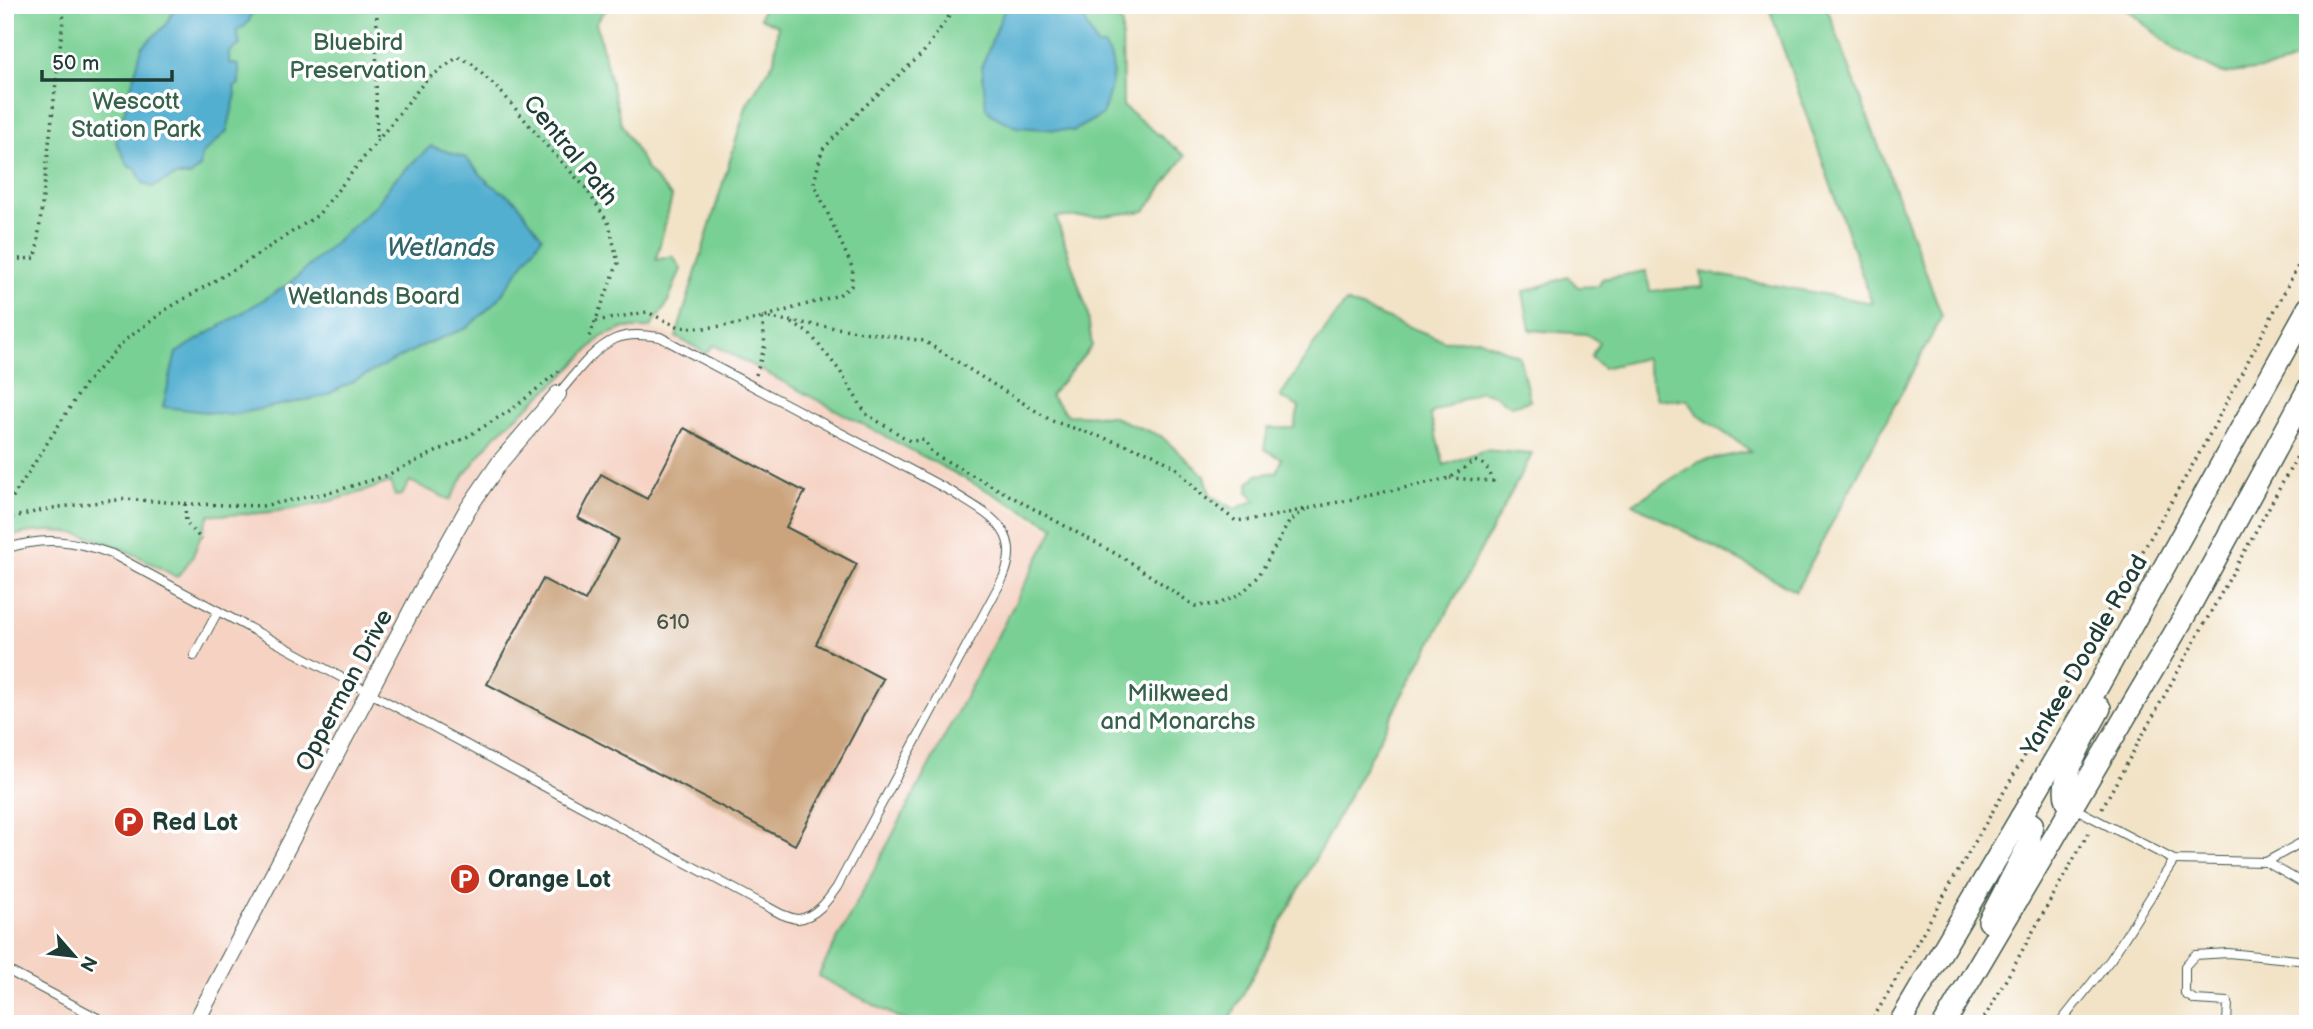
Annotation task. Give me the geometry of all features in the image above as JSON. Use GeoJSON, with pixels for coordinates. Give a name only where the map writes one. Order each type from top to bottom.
{"type":"FeatureCollection","features":[{"type":"Feature","properties":{"kind":"main road","name":"Yankee Doodle Road"},"geometry":{"type":"LineString","coordinates":[[1899,1024],[2098,688],[2308,308]]}},
{"type":"Feature","properties":{"kind":"main road"},"geometry":{"type":"LineString","coordinates":[[1944,1024],[2184,618],[2308,389]]}},
{"type":"Feature","properties":{"kind":"main road"},"geometry":{"type":"LineString","coordinates":[[2072,807],[2066,802],[2064,793],[2070,766],[2118,674],[2205,520],[2198,508]]}},
{"type":"Feature","properties":{"kind":"main road"},"geometry":{"type":"LineString","coordinates":[[1931,1024],[2029,844],[2032,824],[2021,817]]}},
{"type":"Feature","properties":{"kind":"street","name":"Opperman Drive"},"geometry":{"type":"LineString","coordinates":[[195,1024],[467,510],[500,462],[558,394]]}},
{"type":"Feature","properties":{"kind":"lane"},"geometry":{"type":"LineString","coordinates":[[5,549],[27,542],[54,540],[85,544],[112,554],[781,914],[797,919],[809,915],[824,905],[837,887],[1003,578],[1009,565],[1011,548],[1006,533],[992,518],[952,492],[660,337],[639,334],[615,339],[596,353],[558,394]]}},
{"type":"Feature","properties":{"kind":"lane"},"geometry":{"type":"LineString","coordinates":[[194,656],[218,611]]}},
{"type":"Feature","properties":{"kind":"lane"},"geometry":{"type":"LineString","coordinates":[[2072,807],[2174,860],[2266,862],[2308,886]]}},
{"type":"Feature","properties":{"kind":"lane"},"geometry":{"type":"LineString","coordinates":[[2266,862],[2308,839]]}},
{"type":"Feature","properties":{"kind":"lane"},"geometry":{"type":"LineString","coordinates":[[2059,1024],[2111,959],[2174,860]]}},
{"type":"Feature","properties":{"kind":"lane"},"geometry":{"type":"LineString","coordinates":[[2227,1024],[2228,1002],[2195,1000],[2185,994],[2185,966],[2195,955],[2228,953],[2308,961]]}},
{"type":"Feature","properties":{"kind":"lane"},"geometry":{"type":"LineString","coordinates":[[5,968],[109,1024]]}},
{"type":"Feature","properties":{"kind":"lane"},"geometry":{"type":"LineString","coordinates":[[5,1017],[18,1024]]}},
{"type":"Feature","properties":{"kind":"path"},"geometry":{"type":"LineString","coordinates":[[5,260],[36,258],[64,12],[62,5]]}},
{"type":"Feature","properties":{"kind":"path"},"geometry":{"type":"LineString","coordinates":[[377,5],[378,139]]}},
{"type":"Feature","properties":{"kind":"path"},"geometry":{"type":"LineString","coordinates":[[596,321],[647,312],[679,327],[705,328],[739,324],[839,295],[851,286],[853,269],[814,183],[822,150],[923,53],[957,5]]}},
{"type":"Feature","properties":{"kind":"path","name":"Central Path"},"geometry":{"type":"LineString","coordinates":[[5,509],[85,384],[124,341],[167,309],[240,266],[317,215],[425,82],[458,57],[471,63],[504,94],[584,187],[609,224],[618,262],[591,338],[582,348]]}},
{"type":"Feature","properties":{"kind":"path"},"geometry":{"type":"LineString","coordinates":[[1870,1024],[2204,445],[2308,247]]}},
{"type":"Feature","properties":{"kind":"path"},"geometry":{"type":"LineString","coordinates":[[762,317],[924,341],[1052,421],[1153,454],[1177,468],[1202,495],[1236,521],[1450,478],[1493,481],[1482,462],[1475,461],[1450,478]]}},
{"type":"Feature","properties":{"kind":"path"},"geometry":{"type":"LineString","coordinates":[[755,375],[765,345],[762,317]]}},
{"type":"Feature","properties":{"kind":"path"},"geometry":{"type":"LineString","coordinates":[[789,321],[810,334],[840,371],[866,414],[910,440],[923,440],[932,453],[1127,560],[1195,606],[1218,604],[1240,595],[1258,576],[1289,522],[1306,509]]}},
{"type":"Feature","properties":{"kind":"path"},"geometry":{"type":"LineString","coordinates":[[5,519],[52,508],[125,499],[262,506],[332,492],[385,476],[465,438],[514,408],[564,366]]}},
{"type":"Feature","properties":{"kind":"path"},"geometry":{"type":"LineString","coordinates":[[1981,1024],[2308,437]]}},
{"type":"Feature","properties":{"kind":"path"},"geometry":{"type":"LineString","coordinates":[[186,504],[186,523],[202,540]]}},
{"type":"Feature","properties":{"kind":"shaded area"},"geometry":{"type":"Polygon","coordinates":[[[625,328],[650,328],[676,337],[706,353],[714,344],[1053,532],[818,976],[911,1024],[5,1024],[5,532],[406,471],[454,493],[465,474],[496,435],[563,376],[601,337],[625,328]]]}},
{"type":"Feature","properties":{"kind":"green space","name":"Wetlands Board"},"geometry":{"type":"Polygon","coordinates":[[[5,5],[609,5],[596,23],[621,123],[648,171],[672,197],[656,260],[673,256],[681,269],[666,306],[650,328],[625,328],[601,337],[563,376],[496,435],[465,474],[450,500],[410,481],[402,495],[395,496],[390,482],[301,508],[257,514],[209,515],[192,558],[177,577],[115,546],[73,533],[29,532],[5,538],[5,5]]]}},
{"type":"Feature","properties":{"kind":"green space","name":"Milkweed and Monarchs"},"geometry":{"type":"Polygon","coordinates":[[[764,5],[1108,5],[1122,24],[1123,106],[1185,156],[1145,211],[1096,217],[1056,217],[1087,310],[1092,346],[1050,396],[1068,415],[1111,416],[1161,436],[1205,476],[1211,496],[1235,509],[1256,500],[1248,492],[1249,483],[1257,475],[1277,472],[1282,459],[1264,449],[1268,428],[1294,428],[1299,407],[1280,397],[1346,302],[1445,341],[1478,339],[1519,356],[1530,401],[1511,406],[1494,395],[1480,391],[1430,414],[1444,465],[1485,450],[1532,454],[1227,1024],[911,1024],[818,976],[1055,527],[714,345],[706,353],[676,337],[747,104],[774,61],[778,26],[760,18],[764,5]]]}},
{"type":"Feature","properties":{"kind":"green space"},"geometry":{"type":"Polygon","coordinates":[[[1768,5],[1826,5],[1942,316],[1796,591],[1633,504],[1698,462],[1751,451],[1698,415],[1688,400],[1657,399],[1645,358],[1603,368],[1591,357],[1599,342],[1586,334],[1530,330],[1523,292],[1568,277],[1578,287],[1599,286],[1602,279],[1646,271],[1650,291],[1703,287],[1701,272],[1872,303],[1768,5]]]}},
{"type":"Feature","properties":{"kind":"green space"},"geometry":{"type":"Polygon","coordinates":[[[2121,5],[2308,5],[2308,54],[2277,67],[2223,74],[2176,50],[2121,5]]]}},
{"type":"Feature","properties":{"kind":"water"},"geometry":{"type":"Polygon","coordinates":[[[176,5],[253,5],[249,21],[237,30],[240,45],[229,52],[229,63],[239,65],[239,84],[234,87],[236,94],[227,131],[202,155],[200,167],[190,176],[176,176],[152,187],[143,183],[136,169],[129,167],[116,142],[142,47],[166,25],[176,5]]]}},
{"type":"Feature","properties":{"kind":"water"},"geometry":{"type":"Polygon","coordinates":[[[1006,5],[1076,5],[1083,10],[1086,24],[1097,46],[1104,46],[1112,62],[1112,80],[1102,115],[1073,131],[1016,127],[992,115],[986,108],[982,66],[1006,5]]]}},
{"type":"Feature","properties":{"kind":"water","name":"Wetlands"},"geometry":{"type":"Polygon","coordinates":[[[431,146],[466,158],[488,182],[516,201],[542,237],[498,300],[467,328],[428,343],[325,396],[231,415],[163,407],[176,353],[289,284],[375,206],[393,181],[431,146]]]}},
{"type":"Feature","properties":{"kind":"building"},"geometry":{"type":"Polygon","coordinates":[[[684,428],[805,492],[786,527],[857,564],[816,644],[883,679],[795,845],[487,684],[543,579],[585,601],[618,539],[578,518],[601,474],[647,499],[684,428]]]}},
{"type":"Feature","properties":{"kind":"place","name":"Red Lot"},"geometry":{"type":"Point","coordinates":[129,822]}},
{"type":"Feature","properties":{"kind":"place","name":"Orange Lot"},"geometry":{"type":"Point","coordinates":[465,879]}},
{"type":"Feature","properties":{"kind":"park label","name":"Bluebird Preservation"},"geometry":{"type":"Point","coordinates":[358,56]}},
{"type":"Feature","properties":{"kind":"park label","name":"Wescott Station Park"},"geometry":{"type":"Point","coordinates":[136,115]}}]}
